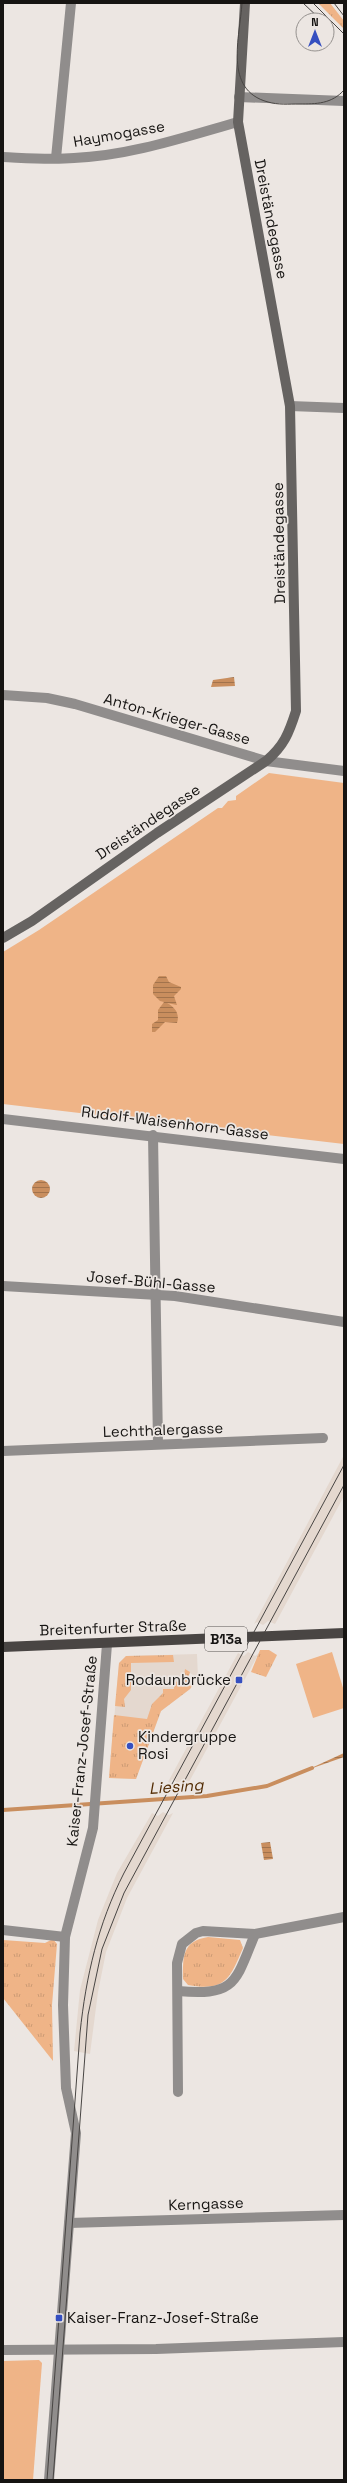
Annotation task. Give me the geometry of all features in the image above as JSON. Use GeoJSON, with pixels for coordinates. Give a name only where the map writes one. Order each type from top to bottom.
{"type":"FeatureCollection","features":[{"type":"Feature","properties":{"kind":"main road","name":"Breitenfurter Straße"},"geometry":{"type":"LineString","coordinates":[[3,1647],[107,1644],[344,1633]]}},
{"type":"Feature","properties":{"kind":"street"},"geometry":{"type":"LineString","coordinates":[[56,158],[71,3]]}},
{"type":"Feature","properties":{"kind":"street","name":"Dreiständegasse"},"geometry":{"type":"LineString","coordinates":[[3,938],[32,921],[266,761],[279,750],[289,733],[296,712],[290,406],[238,122],[245,3]]}},
{"type":"Feature","properties":{"kind":"street"},"geometry":{"type":"LineString","coordinates":[[239,97],[344,102]]}},
{"type":"Feature","properties":{"kind":"street","name":"Haymogasse"},"geometry":{"type":"LineString","coordinates":[[3,157],[56,158],[101,156],[131,150],[238,122]]}},
{"type":"Feature","properties":{"kind":"street"},"geometry":{"type":"LineString","coordinates":[[290,406],[344,408]]}},
{"type":"Feature","properties":{"kind":"street","name":"Anton-Krieger-Gasse"},"geometry":{"type":"LineString","coordinates":[[3,695],[47,698],[75,704],[266,761],[344,771]]}},
{"type":"Feature","properties":{"kind":"street","name":"Rudolf-Waisenhorn-Gasse"},"geometry":{"type":"LineString","coordinates":[[3,1119],[153,1135],[344,1159]]}},
{"type":"Feature","properties":{"kind":"street"},"geometry":{"type":"LineString","coordinates":[[153,1135],[158,1444]]}},
{"type":"Feature","properties":{"kind":"street","name":"Josef-Bühl-Gasse"},"geometry":{"type":"LineString","coordinates":[[3,1286],[175,1296],[344,1322]]}},
{"type":"Feature","properties":{"kind":"street","name":"Lechthalergasse"},"geometry":{"type":"LineString","coordinates":[[3,1451],[323,1438]]}},
{"type":"Feature","properties":{"kind":"street","name":"Kaiser-Franz-Josef-Straße"},"geometry":{"type":"LineString","coordinates":[[49,2480],[76,2133],[66,2088],[63,2005],[65,1937],[93,1828],[107,1644]]}},
{"type":"Feature","properties":{"kind":"street"},"geometry":{"type":"LineString","coordinates":[[178,2092],[179,1953],[187,1938],[203,1931],[255,1934],[344,1917]]}},
{"type":"Feature","properties":{"kind":"street"},"geometry":{"type":"LineString","coordinates":[[3,1930],[65,1937]]}},
{"type":"Feature","properties":{"kind":"street"},"geometry":{"type":"LineString","coordinates":[[178,1991],[205,1993],[218,1991],[229,1986],[238,1975],[255,1934]]}},
{"type":"Feature","properties":{"kind":"street","name":"Kerngasse"},"geometry":{"type":"LineString","coordinates":[[69,2223],[344,2215]]}},
{"type":"Feature","properties":{"kind":"street"},"geometry":{"type":"LineString","coordinates":[[3,2350],[164,2348],[344,2342]]}},
{"type":"Feature","properties":{"kind":"shaded area"},"geometry":{"type":"Polygon","coordinates":[[[234,677],[235,686],[211,687],[213,680],[234,677]]]}},
{"type":"Feature","properties":{"kind":"shaded area"},"geometry":{"type":"Polygon","coordinates":[[[159,976],[166,976],[169,982],[181,987],[181,989],[174,996],[177,1005],[167,1003],[176,1011],[178,1020],[177,1023],[165,1022],[155,1032],[152,1032],[152,1024],[158,1020],[158,1010],[164,1002],[160,1001],[153,994],[153,985],[159,976]]]}},
{"type":"Feature","properties":{"kind":"shaded area"},"geometry":{"type":"Polygon","coordinates":[[[41,1180],[47,1183],[50,1189],[47,1195],[41,1198],[35,1195],[32,1189],[35,1183],[41,1180]]]}},
{"type":"Feature","properties":{"kind":"shaded area"},"geometry":{"type":"Polygon","coordinates":[[[344,1455],[344,1496],[275,1624],[268,1621],[263,1625],[257,1622],[254,1624],[344,1455]]]}},
{"type":"Feature","properties":{"kind":"shaded area"},"geometry":{"type":"Polygon","coordinates":[[[248,1652],[255,1656],[259,1653],[189,1782],[183,1779],[178,1783],[172,1779],[170,1783],[168,1782],[238,1653],[244,1656],[248,1652]]]}},
{"type":"Feature","properties":{"kind":"shaded area","name":"Kindergruppe Rosi"},"geometry":{"type":"Polygon","coordinates":[[[197,1654],[198,1678],[190,1673],[188,1678],[195,1682],[190,1689],[161,1711],[136,1779],[109,1778],[119,1663],[126,1656],[197,1654]]]}},
{"type":"Feature","properties":{"kind":"shaded area"},"geometry":{"type":"Polygon","coordinates":[[[344,1753],[344,1757],[307,1770],[344,1753]]]}},
{"type":"Feature","properties":{"kind":"shaded area"},"geometry":{"type":"Polygon","coordinates":[[[163,1812],[169,1815],[173,1813],[127,1898],[106,1952],[98,1992],[90,2054],[74,2051],[80,1990],[98,1920],[117,1873],[152,1813],[158,1816],[163,1812]]]}},
{"type":"Feature","properties":{"kind":"shaded area"},"geometry":{"type":"Polygon","coordinates":[[[270,1842],[273,1859],[264,1860],[261,1843],[270,1842]]]}},
{"type":"Feature","properties":{"kind":"green space"},"geometry":{"type":"Polygon","coordinates":[[[318,3],[330,3],[344,21],[344,29],[335,20],[335,12],[327,12],[318,3]]]}},
{"type":"Feature","properties":{"kind":"green space"},"geometry":{"type":"Polygon","coordinates":[[[269,773],[344,783],[344,1144],[3,1104],[3,952],[39,930],[218,808],[222,808],[228,801],[236,800],[236,796],[269,773]]]}},
{"type":"Feature","properties":{"kind":"green space"},"geometry":{"type":"Polygon","coordinates":[[[260,1650],[269,1650],[277,1655],[266,1677],[251,1672],[260,1650]]]}},
{"type":"Feature","properties":{"kind":"green space"},"geometry":{"type":"Polygon","coordinates":[[[332,1652],[344,1691],[344,1708],[313,1718],[296,1664],[332,1652]]]}},
{"type":"Feature","properties":{"kind":"green space"},"geometry":{"type":"Polygon","coordinates":[[[173,1655],[174,1662],[131,1663],[131,1690],[124,1699],[125,1707],[115,1706],[119,1663],[126,1656],[173,1655]]]}},
{"type":"Feature","properties":{"kind":"green space"},"geometry":{"type":"Polygon","coordinates":[[[185,1669],[190,1672],[188,1678],[195,1682],[190,1689],[161,1711],[136,1779],[109,1778],[114,1715],[147,1719],[152,1704],[163,1693],[163,1689],[174,1689],[174,1682],[183,1681],[185,1669]]]}},
{"type":"Feature","properties":{"kind":"green space"},"geometry":{"type":"Polygon","coordinates":[[[208,1937],[240,1940],[243,1948],[230,1975],[225,1980],[219,1984],[211,1986],[201,1987],[188,1985],[183,1979],[183,1964],[186,1951],[193,1942],[208,1937]]]}},
{"type":"Feature","properties":{"kind":"green space"},"geometry":{"type":"Polygon","coordinates":[[[53,1939],[57,1944],[52,2005],[53,2061],[3,1998],[3,1940],[45,1943],[53,1939]]]}},
{"type":"Feature","properties":{"kind":"green space"},"geometry":{"type":"Polygon","coordinates":[[[39,2360],[42,2363],[33,2480],[3,2480],[3,2361],[39,2360]]]}},
{"type":"Feature","properties":{"kind":"waterway","name":"Liesing"},"geometry":{"type":"LineString","coordinates":[[3,1810],[207,1796],[267,1786],[312,1768]]}},
{"type":"Feature","properties":{"kind":"tram line"},"geometry":{"type":"LineString","coordinates":[[242,3],[237,46],[237,61],[239,74],[245,86],[254,96],[276,104],[312,104],[329,101],[344,90]]}},
{"type":"Feature","properties":{"kind":"tram line"},"geometry":{"type":"LineString","coordinates":[[303,3],[313,12]]}},
{"type":"Feature","properties":{"kind":"tram line"},"geometry":{"type":"LineString","coordinates":[[313,3],[344,34]]}},
{"type":"Feature","properties":{"kind":"tram line"},"geometry":{"type":"LineString","coordinates":[[334,3],[344,16]]}},
{"type":"Feature","properties":{"kind":"tram line"},"geometry":{"type":"LineString","coordinates":[[47,2480],[80,2033],[94,1951],[107,1912],[124,1873],[344,1465]]}},
{"type":"Feature","properties":{"kind":"tram line"},"geometry":{"type":"LineString","coordinates":[[53,2480],[88,2015],[102,1949],[124,1893],[344,1485]]}},
{"type":"Feature","properties":{"kind":"place","name":"Rodaunbrücke"},"geometry":{"type":"Point","coordinates":[239,1680]}},
{"type":"Feature","properties":{"kind":"place","name":"Kindergruppe Rosi"},"geometry":{"type":"Point","coordinates":[130,1746]}},
{"type":"Feature","properties":{"kind":"place","name":"Kaiser-Franz-Josef-Straße"},"geometry":{"type":"Point","coordinates":[59,2318]}}]}
